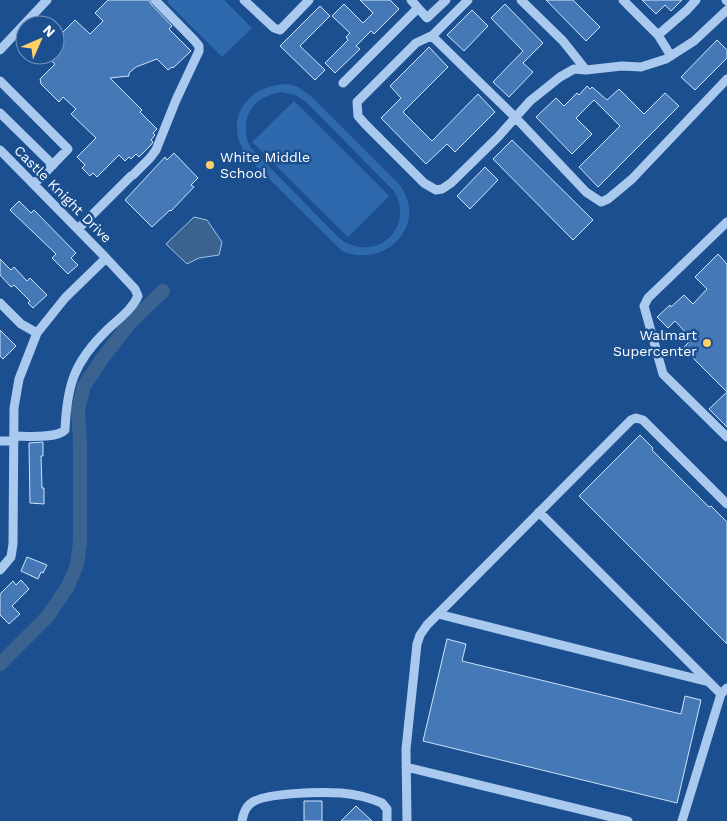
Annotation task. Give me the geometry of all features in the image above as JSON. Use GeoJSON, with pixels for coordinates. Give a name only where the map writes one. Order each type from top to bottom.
{"type":"FeatureCollection","features":[{"type":"Feature","properties":{"kind":"street"},"geometry":{"type":"LineString","coordinates":[[0,50],[47,0]]}},
{"type":"Feature","properties":{"kind":"street"},"geometry":{"type":"LineString","coordinates":[[78,229],[156,150],[176,100],[199,52],[199,46],[194,40],[155,0]]}},
{"type":"Feature","properties":{"kind":"street"},"geometry":{"type":"LineString","coordinates":[[244,0],[274,28],[280,30],[309,0]]}},
{"type":"Feature","properties":{"kind":"street"},"geometry":{"type":"LineString","coordinates":[[410,0],[427,18],[446,0]]}},
{"type":"Feature","properties":{"kind":"street"},"geometry":{"type":"LineString","coordinates":[[468,0],[441,29],[432,36],[416,43],[357,102],[358,116],[366,125],[424,183],[436,190],[442,189],[498,137],[515,117],[542,91],[560,77],[574,69],[586,70],[622,66],[641,67],[671,56],[694,41],[726,14]]}},
{"type":"Feature","properties":{"kind":"street"},"geometry":{"type":"LineString","coordinates":[[521,0],[562,41],[586,70]]}},
{"type":"Feature","properties":{"kind":"street"},"geometry":{"type":"LineString","coordinates":[[623,0],[658,34],[671,56]]}},
{"type":"Feature","properties":{"kind":"street"},"geometry":{"type":"LineString","coordinates":[[658,34],[696,0]]}},
{"type":"Feature","properties":{"kind":"street"},"geometry":{"type":"LineString","coordinates":[[343,82],[418,8]]}},
{"type":"Feature","properties":{"kind":"street"},"geometry":{"type":"LineString","coordinates":[[432,36],[515,117],[586,192],[601,202],[608,199],[632,179],[727,79]]}},
{"type":"Feature","properties":{"kind":"street"},"geometry":{"type":"LineString","coordinates":[[0,81],[68,149],[34,184]]}},
{"type":"Feature","properties":{"kind":"street"},"geometry":{"type":"LineString","coordinates":[[0,113],[53,165]]}},
{"type":"Feature","properties":{"kind":"street","name":"Castle Knight Drive"},"geometry":{"type":"LineString","coordinates":[[0,150],[106,258],[135,289],[138,296],[92,345],[81,360],[69,389],[65,430],[54,435],[14,438]]}},
{"type":"Feature","properties":{"kind":"street"},"geometry":{"type":"LineString","coordinates":[[727,222],[648,298],[644,306],[663,374],[727,436]]}},
{"type":"Feature","properties":{"kind":"street"},"geometry":{"type":"LineString","coordinates":[[0,570],[11,557],[14,544],[14,408],[25,362],[37,333],[65,298],[106,258]]}},
{"type":"Feature","properties":{"kind":"street"},"geometry":{"type":"LineString","coordinates":[[0,303],[21,324],[37,333]]}},
{"type":"Feature","properties":{"kind":"street"},"geometry":{"type":"LineString","coordinates":[[407,821],[406,749],[417,644],[420,635],[427,625],[631,420],[636,418],[643,420],[727,504]]}},
{"type":"Feature","properties":{"kind":"street"},"geometry":{"type":"LineString","coordinates":[[0,441],[14,438]]}},
{"type":"Feature","properties":{"kind":"street"},"geometry":{"type":"LineString","coordinates":[[539,512],[709,682],[724,691],[682,821]]}},
{"type":"Feature","properties":{"kind":"street"},"geometry":{"type":"LineString","coordinates":[[438,614],[709,682]]}},
{"type":"Feature","properties":{"kind":"street"},"geometry":{"type":"LineString","coordinates":[[406,767],[628,821]]}},
{"type":"Feature","properties":{"kind":"street"},"geometry":{"type":"LineString","coordinates":[[242,821],[246,807],[251,802],[261,798],[286,794],[342,793],[382,803],[387,809],[387,821]]}},
{"type":"Feature","properties":{"kind":"shaded area"},"geometry":{"type":"Polygon","coordinates":[[[169,0],[224,0],[252,28],[222,57],[167,2],[169,0]]]}},
{"type":"Feature","properties":{"kind":"shaded area"},"geometry":{"type":"Polygon","coordinates":[[[289,84],[298,87],[311,96],[398,183],[407,198],[409,213],[406,227],[399,239],[388,248],[375,254],[359,255],[342,251],[248,158],[240,144],[237,131],[238,118],[242,107],[250,98],[261,90],[289,84]],[[281,92],[262,99],[255,104],[250,111],[246,127],[250,147],[340,239],[353,246],[366,247],[378,245],[396,229],[400,218],[399,205],[394,191],[305,101],[295,95],[281,92]]]}},
{"type":"Feature","properties":{"kind":"shaded area"},"geometry":{"type":"Polygon","coordinates":[[[294,101],[389,196],[348,237],[252,142],[294,101]]]}},
{"type":"Feature","properties":{"kind":"shaded area"},"geometry":{"type":"Polygon","coordinates":[[[194,217],[207,220],[222,242],[219,255],[199,258],[187,264],[166,244],[194,217]]]}},
{"type":"Feature","properties":{"kind":"building"},"geometry":{"type":"Polygon","coordinates":[[[108,0],[149,0],[172,26],[169,29],[191,51],[173,68],[168,70],[157,59],[136,67],[129,73],[129,76],[110,78],[142,110],[140,112],[157,129],[153,133],[155,135],[151,140],[153,142],[139,157],[136,154],[131,159],[129,157],[125,161],[119,155],[97,177],[93,173],[90,176],[82,168],[85,165],[77,157],[96,138],[71,114],[76,109],[63,97],[59,102],[41,84],[40,79],[54,65],[65,65],[65,30],[75,20],[90,34],[103,21],[95,13],[108,0]]]}},
{"type":"Feature","properties":{"kind":"building"},"geometry":{"type":"Polygon","coordinates":[[[360,0],[390,0],[399,9],[374,34],[371,31],[356,46],[360,49],[335,73],[325,63],[348,40],[346,37],[350,33],[332,16],[344,4],[363,23],[373,13],[360,0]]]}},
{"type":"Feature","properties":{"kind":"building"},"geometry":{"type":"Polygon","coordinates":[[[546,0],[573,0],[600,27],[586,41],[546,0]]]}},
{"type":"Feature","properties":{"kind":"building"},"geometry":{"type":"Polygon","coordinates":[[[642,0],[682,0],[671,11],[665,5],[656,14],[642,0]]]}},
{"type":"Feature","properties":{"kind":"building"},"geometry":{"type":"Polygon","coordinates":[[[505,4],[543,43],[523,63],[533,72],[509,97],[493,82],[523,51],[491,18],[505,4]]]}},
{"type":"Feature","properties":{"kind":"building"},"geometry":{"type":"Polygon","coordinates":[[[320,6],[330,16],[300,46],[325,70],[315,80],[280,46],[320,6]]]}},
{"type":"Feature","properties":{"kind":"building"},"geometry":{"type":"Polygon","coordinates":[[[472,10],[488,26],[464,51],[447,35],[472,10]]]}},
{"type":"Feature","properties":{"kind":"building"},"geometry":{"type":"Polygon","coordinates":[[[717,40],[727,50],[727,58],[695,90],[681,77],[717,40]]]}},
{"type":"Feature","properties":{"kind":"building"},"geometry":{"type":"Polygon","coordinates":[[[429,47],[448,67],[403,112],[432,141],[478,94],[495,112],[455,152],[447,144],[426,164],[381,118],[401,98],[390,86],[429,47]]]}},
{"type":"Feature","properties":{"kind":"building"},"geometry":{"type":"Polygon","coordinates":[[[587,86],[590,89],[592,87],[607,100],[619,89],[644,114],[665,93],[679,106],[598,187],[579,167],[620,126],[594,100],[576,118],[592,134],[572,154],[536,117],[556,98],[564,106],[577,93],[579,95],[587,86]]]}},
{"type":"Feature","properties":{"kind":"building"},"geometry":{"type":"Polygon","coordinates":[[[512,140],[593,220],[573,240],[493,159],[512,140]]]}},
{"type":"Feature","properties":{"kind":"building"},"geometry":{"type":"Polygon","coordinates":[[[174,153],[198,178],[191,185],[194,187],[171,211],[152,227],[125,200],[165,157],[167,160],[174,153]]]}},
{"type":"Feature","properties":{"kind":"building"},"geometry":{"type":"Polygon","coordinates":[[[485,167],[498,180],[470,209],[457,196],[485,167]]]}},
{"type":"Feature","properties":{"kind":"building"},"geometry":{"type":"Polygon","coordinates":[[[19,201],[31,213],[34,210],[76,253],[71,258],[78,265],[68,274],[52,258],[56,254],[10,210],[19,201]]]}},
{"type":"Feature","properties":{"kind":"building","name":"Walmart Supercenter"},"geometry":{"type":"Polygon","coordinates":[[[718,254],[727,264],[727,392],[683,348],[692,339],[675,321],[668,328],[657,317],[684,295],[693,304],[707,289],[695,277],[718,254]]]}},
{"type":"Feature","properties":{"kind":"building"},"geometry":{"type":"Polygon","coordinates":[[[0,259],[11,270],[14,267],[27,281],[30,278],[47,295],[33,308],[28,303],[30,301],[14,285],[11,287],[0,275],[0,259]]]}},
{"type":"Feature","properties":{"kind":"building"},"geometry":{"type":"Polygon","coordinates":[[[0,330],[16,346],[3,359],[0,356],[0,330]]]}},
{"type":"Feature","properties":{"kind":"building"},"geometry":{"type":"Polygon","coordinates":[[[727,392],[727,427],[709,409],[727,392]]]}},
{"type":"Feature","properties":{"kind":"building"},"geometry":{"type":"Polygon","coordinates":[[[640,435],[653,448],[652,450],[709,507],[711,506],[727,522],[727,644],[579,496],[640,435]]]}},
{"type":"Feature","properties":{"kind":"building"},"geometry":{"type":"Polygon","coordinates":[[[43,442],[43,456],[41,456],[44,504],[30,503],[29,443],[43,442]]]}},
{"type":"Feature","properties":{"kind":"building"},"geometry":{"type":"Polygon","coordinates":[[[27,557],[47,565],[38,579],[21,571],[27,557]]]}},
{"type":"Feature","properties":{"kind":"building"},"geometry":{"type":"Polygon","coordinates":[[[21,580],[29,589],[12,606],[20,614],[9,624],[0,615],[0,594],[13,581],[16,585],[21,580]]]}},
{"type":"Feature","properties":{"kind":"building"},"geometry":{"type":"Polygon","coordinates":[[[447,639],[466,644],[462,661],[681,714],[685,696],[701,700],[677,803],[423,741],[447,639]]]}},
{"type":"Feature","properties":{"kind":"building"},"geometry":{"type":"Polygon","coordinates":[[[304,801],[322,801],[322,821],[304,821],[304,801]]]}},
{"type":"Feature","properties":{"kind":"building"},"geometry":{"type":"Polygon","coordinates":[[[356,806],[372,821],[341,821],[356,806]]]}},
{"type":"Feature","properties":{"kind":"waterway"},"geometry":{"type":"LineString","coordinates":[[0,664],[48,616],[68,586],[77,565],[80,543],[80,442],[78,410],[84,386],[129,324],[163,291]]}},
{"type":"Feature","properties":{"kind":"place","name":"White Middle School"},"geometry":{"type":"Point","coordinates":[210,165]}},
{"type":"Feature","properties":{"kind":"place","name":"Walmart Supercenter"},"geometry":{"type":"Point","coordinates":[707,343]}}]}
